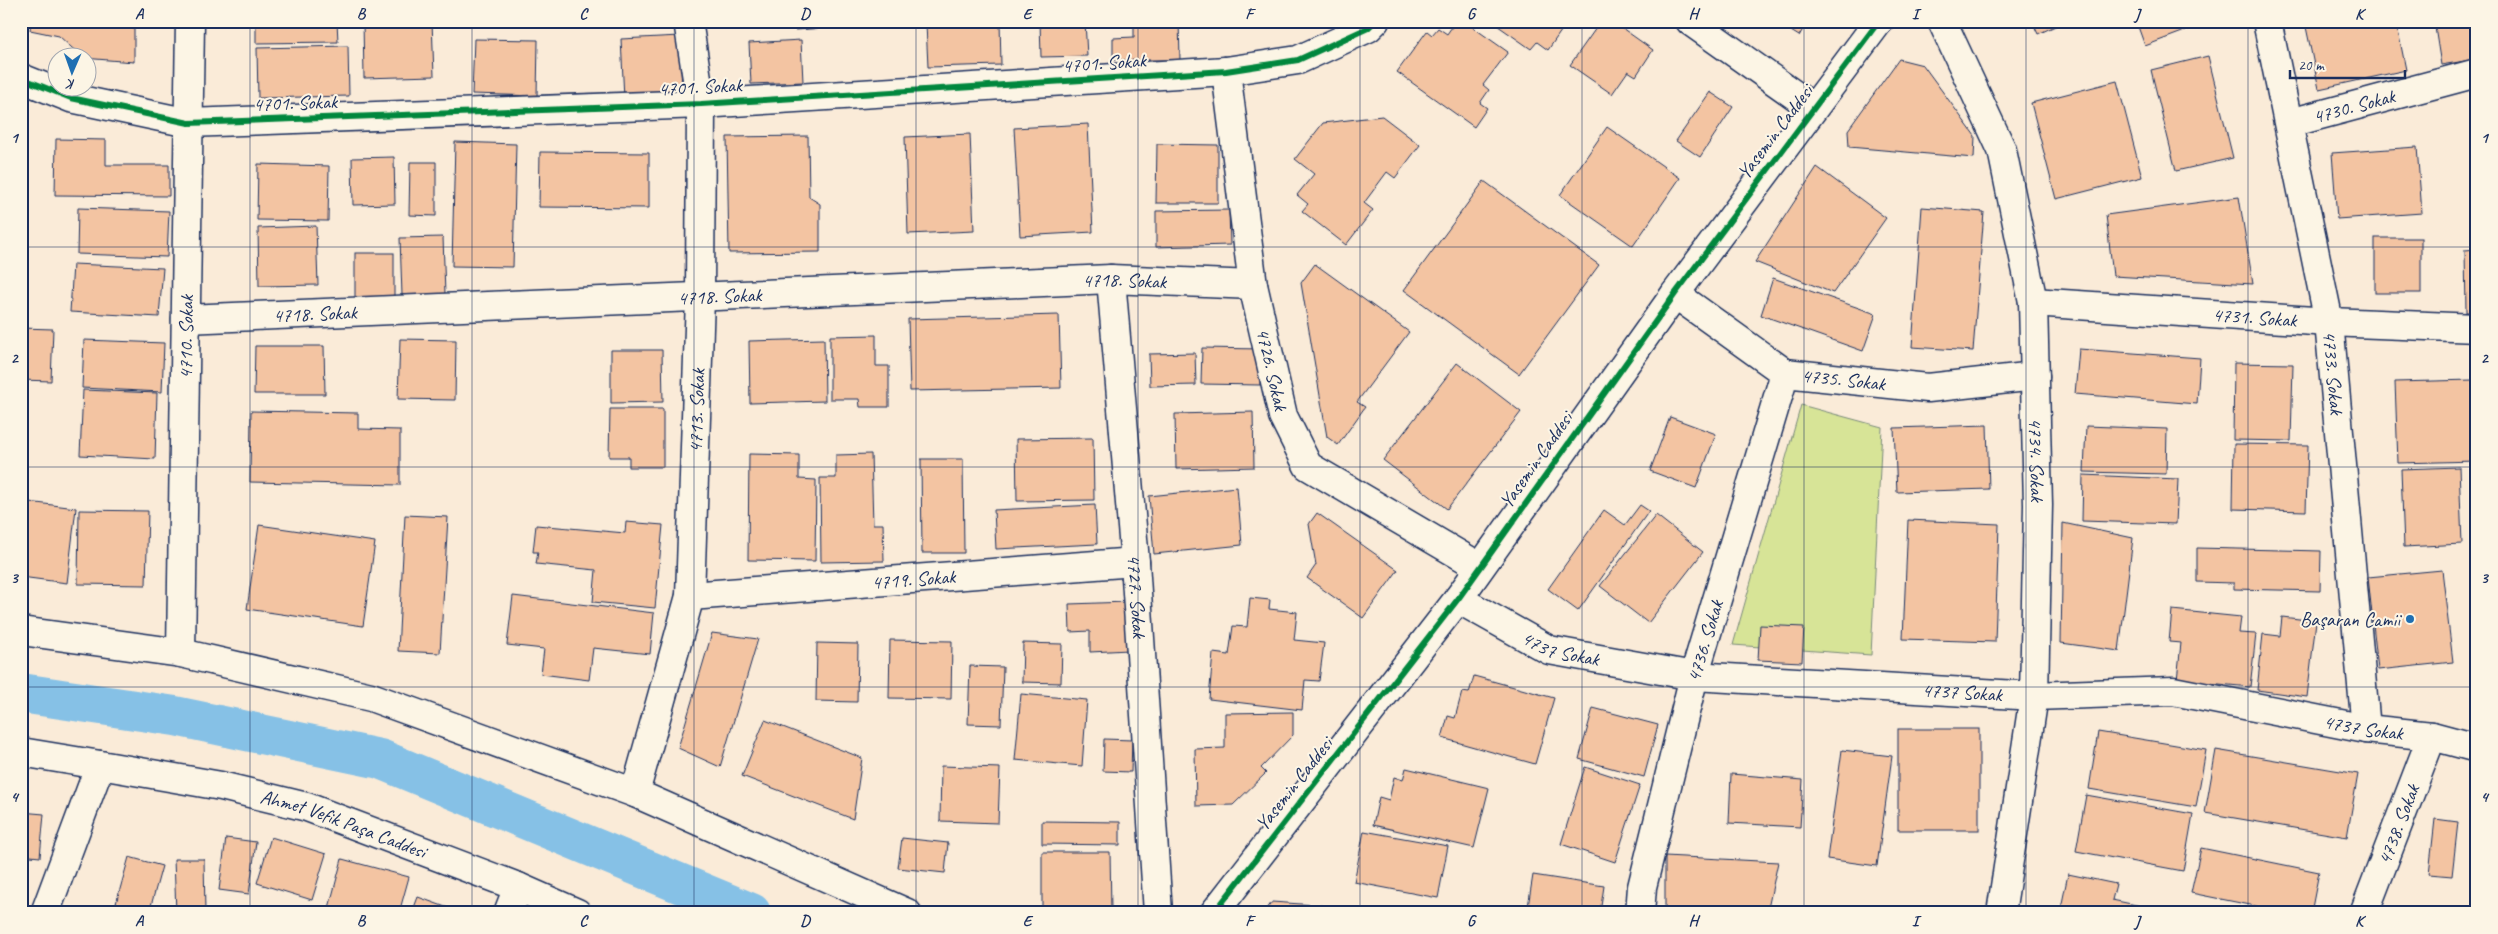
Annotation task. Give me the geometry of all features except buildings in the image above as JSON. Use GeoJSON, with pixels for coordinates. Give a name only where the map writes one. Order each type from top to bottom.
{"type":"FeatureCollection","features":[{"type":"Feature","properties":{"kind":"street","name":"4710. Sokak"},"geometry":{"type":"LineString","coordinates":[[181,652],[190,21]]}},
{"type":"Feature","properties":{"kind":"street","name":"4713. Sokak"},"geometry":{"type":"LineString","coordinates":[[635,793],[690,596],[700,298],[701,104],[688,21]]}},
{"type":"Feature","properties":{"kind":"street","name":"4701. Sokak"},"geometry":{"type":"LineString","coordinates":[[21,78],[71,98],[189,123],[701,104],[1226,71],[1298,60],[1368,28],[1374,21]]}},
{"type":"Feature","properties":{"kind":"street"},"geometry":{"type":"LineString","coordinates":[[1690,21],[1813,108]]}},
{"type":"Feature","properties":{"kind":"street","name":"Yasemin Caddesi"},"geometry":{"type":"LineString","coordinates":[[1214,913],[1458,599],[1675,294],[1878,21]]}},
{"type":"Feature","properties":{"kind":"street","name":"4734. Sokak"},"geometry":{"type":"LineString","coordinates":[[1942,21],[2002,150],[2033,302],[2038,505],[2034,696],[2001,913]]}},
{"type":"Feature","properties":{"kind":"street","name":"4733. Sokak"},"geometry":{"type":"LineString","coordinates":[[2267,21],[2290,122],[2329,322],[2366,729]]}},
{"type":"Feature","properties":{"kind":"street","name":"4726. Sokak"},"geometry":{"type":"LineString","coordinates":[[1226,71],[1252,285],[1283,416],[1308,466],[1480,568]]}},
{"type":"Feature","properties":{"kind":"street","name":"4730. Sokak"},"geometry":{"type":"LineString","coordinates":[[2290,122],[2477,73]]}},
{"type":"Feature","properties":{"kind":"street","name":"4718. Sokak"},"geometry":{"type":"LineString","coordinates":[[186,319],[1111,279],[1252,285]]}},
{"type":"Feature","properties":{"kind":"street","name":"4727. Sokak"},"geometry":{"type":"LineString","coordinates":[[1111,279],[1135,562],[1158,913]]}},
{"type":"Feature","properties":{"kind":"street","name":"4735. Sokak"},"geometry":{"type":"LineString","coordinates":[[1675,294],[1785,374],[1928,388],[2035,376]]}},
{"type":"Feature","properties":{"kind":"street","name":"4731. Sokak"},"geometry":{"type":"LineString","coordinates":[[2033,302],[2329,322],[2477,328]]}},
{"type":"Feature","properties":{"kind":"street","name":"4736. Sokak"},"geometry":{"type":"LineString","coordinates":[[1640,913],[1642,887],[1694,676],[1785,374]]}},
{"type":"Feature","properties":{"kind":"street","name":"4719. Sokak"},"geometry":{"type":"LineString","coordinates":[[690,596],[1135,562]]}},
{"type":"Feature","properties":{"kind":"street","name":"4737 Sokak"},"geometry":{"type":"LineString","coordinates":[[1458,599],[1549,650],[1694,676],[2034,696],[2173,691],[2366,729],[2432,736],[2477,748]]}},
{"type":"Feature","properties":{"kind":"street"},"geometry":{"type":"LineString","coordinates":[[21,631],[181,652],[371,697],[635,793],[907,913]]}},
{"type":"Feature","properties":{"kind":"street","name":"4738. Sokak"},"geometry":{"type":"LineString","coordinates":[[2364,913],[2432,736]]}},
{"type":"Feature","properties":{"kind":"street","name":"Ahmet Vefik Paşa Caddesi"},"geometry":{"type":"LineString","coordinates":[[21,752],[221,786],[307,807],[518,887],[577,913]]}},
{"type":"Feature","properties":{"kind":"street"},"geometry":{"type":"LineString","coordinates":[[45,913],[100,765]]}},
{"type":"Feature","properties":{"kind":"street"},"geometry":{"type":"LineString","coordinates":[[508,913],[518,887]]}},
{"type":"Feature","properties":{"kind":"green space"},"geometry":{"type":"Polygon","coordinates":[[[1801,405],[1882,427],[1871,655],[1733,645],[1801,405]]]}},
{"type":"Feature","properties":{"kind":"waterway"},"geometry":{"type":"LineString","coordinates":[[21,693],[175,716],[380,759],[751,913]]}},
{"type":"Feature","properties":{"kind":"cycle path"},"geometry":{"type":"LineString","coordinates":[[21,78],[71,98],[189,123],[701,104],[1226,71],[1298,60],[1368,28],[1375,21]]}},
{"type":"Feature","properties":{"kind":"cycle path"},"geometry":{"type":"LineString","coordinates":[[1214,913],[1458,599],[1675,294],[1879,21]]}},
{"type":"Feature","properties":{"kind":"place","name":"Başaran Camii"},"geometry":{"type":"Point","coordinates":[2410,619]}}]}
